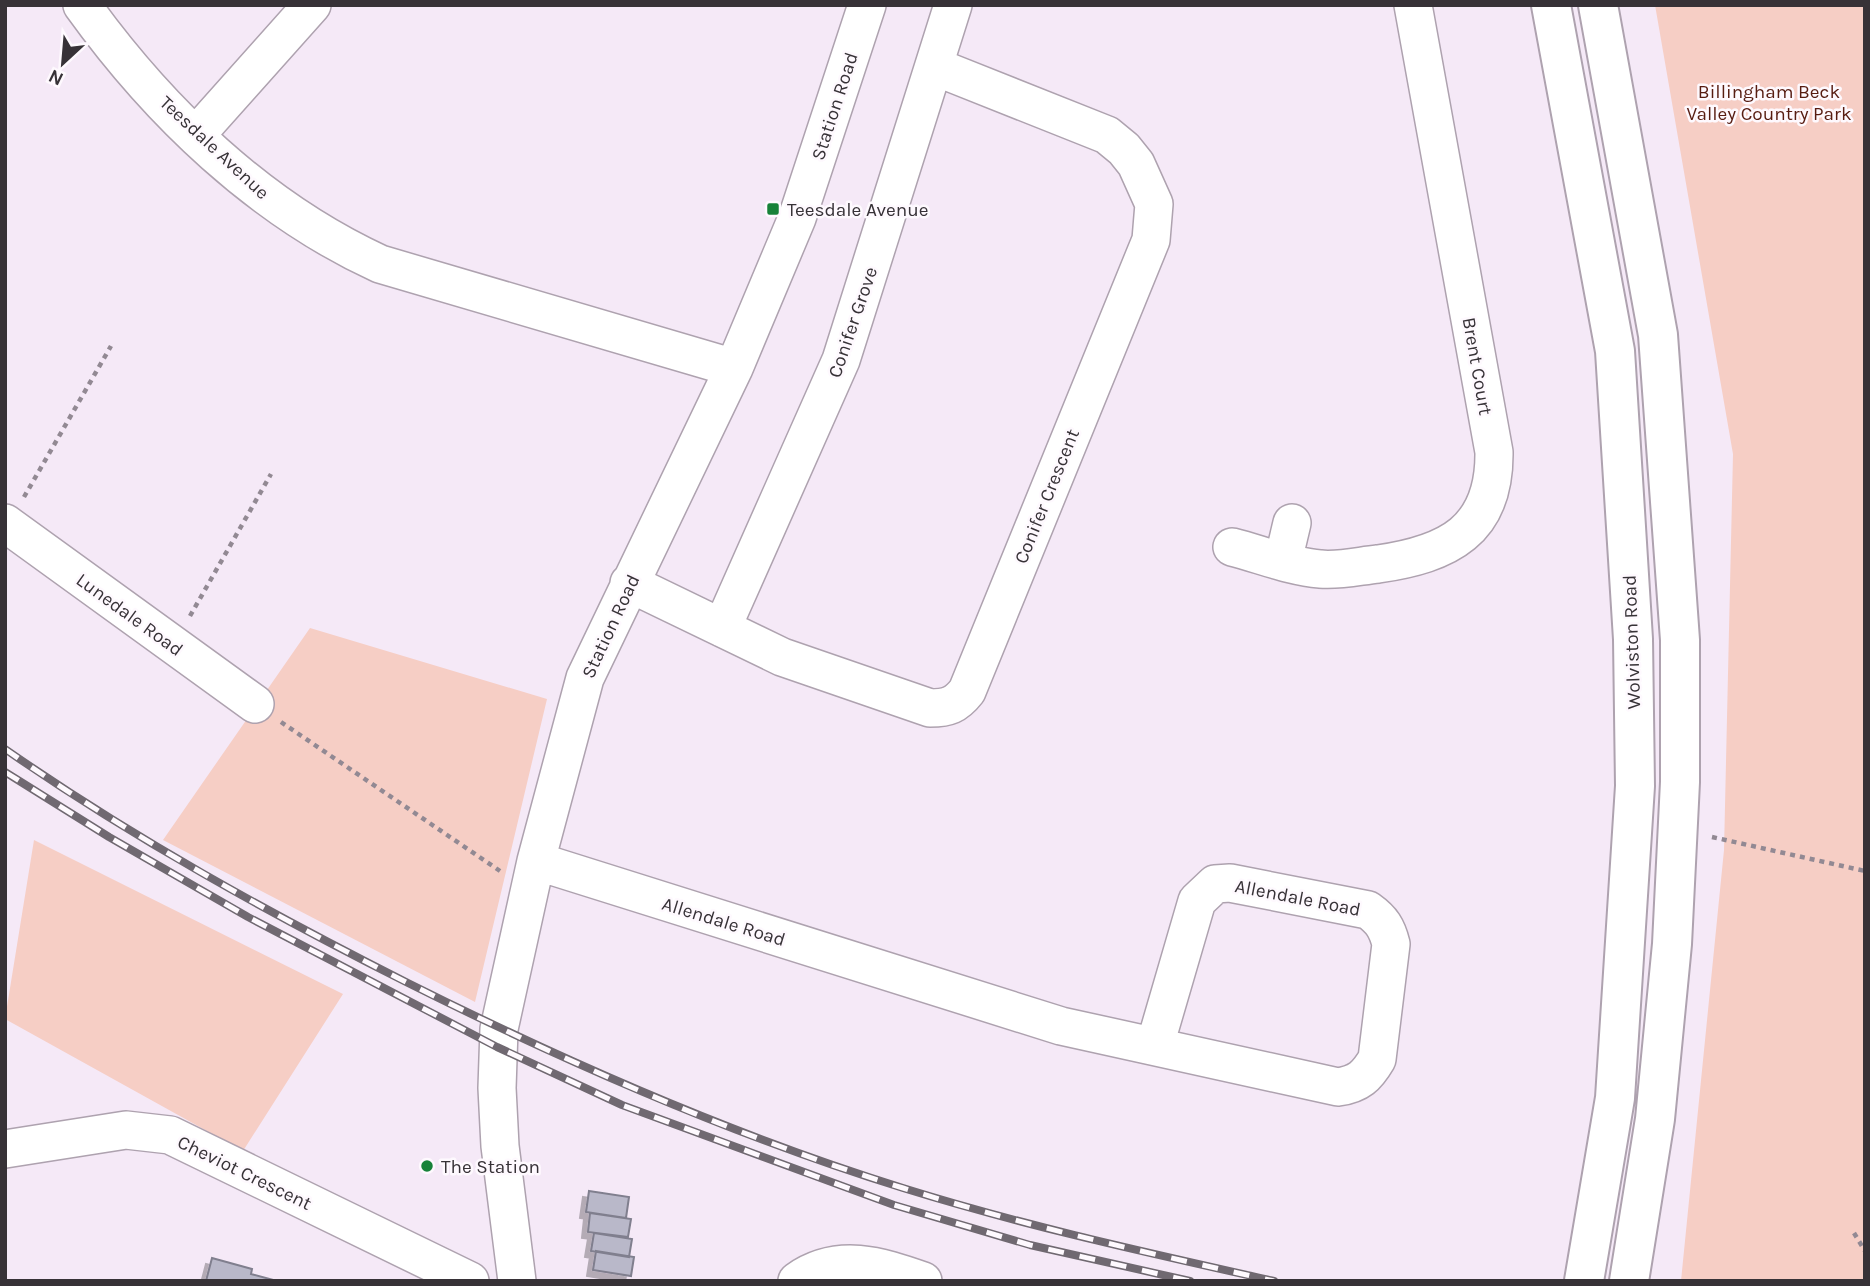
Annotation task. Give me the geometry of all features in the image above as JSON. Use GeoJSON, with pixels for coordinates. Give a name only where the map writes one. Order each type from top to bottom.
{"type":"FeatureCollection","features":[{"type":"Feature","properties":{"kind":"street","name":"Teesdale Avenue"},"geometry":{"type":"LineString","coordinates":[[82,5],[121,56],[196,135],[249,184],[301,223],[380,264],[734,368]]}},
{"type":"Feature","properties":{"kind":"street"},"geometry":{"type":"LineString","coordinates":[[196,135],[312,5]]}},
{"type":"Feature","properties":{"kind":"street","name":"Station Road"},"geometry":{"type":"LineString","coordinates":[[517,1281],[500,1146],[497,1047],[533,876],[585,678],[734,368],[797,218],[867,5]]}},
{"type":"Feature","properties":{"kind":"street","name":"Conifer Grove"},"geometry":{"type":"LineString","coordinates":[[722,628],[841,360],[936,67],[953,5]]}},
{"type":"Feature","properties":{"kind":"street","name":"Brent Court"},"geometry":{"type":"LineString","coordinates":[[1231,547],[1283,561],[1334,570],[1434,553],[1455,542],[1467,529],[1481,510],[1494,479],[1494,452],[1413,5]]}},
{"type":"Feature","properties":{"kind":"street","name":"Wolviston Road"},"geometry":{"type":"LineString","coordinates":[[1552,5],[1615,351],[1633,639],[1635,786],[1628,939],[1615,1098],[1584,1281]]}},
{"type":"Feature","properties":{"kind":"street"},"geometry":{"type":"LineString","coordinates":[[1598,5],[1658,335],[1680,640],[1678,829],[1672,944],[1655,1119],[1631,1270]]}},
{"type":"Feature","properties":{"kind":"street","name":"Conifer Crescent"},"geometry":{"type":"LineString","coordinates":[[629,583],[782,657],[930,708],[946,708],[958,703],[967,691],[1151,240],[1154,204],[1136,164],[1124,149],[1107,135],[936,67]]}},
{"type":"Feature","properties":{"kind":"street","name":"Lunedale Road"},"geometry":{"type":"LineString","coordinates":[[13,514],[255,705]]}},
{"type":"Feature","properties":{"kind":"street"},"geometry":{"type":"LineString","coordinates":[[1283,561],[1292,523]]}},
{"type":"Feature","properties":{"kind":"street","name":"Allendale Road"},"geometry":{"type":"LineString","coordinates":[[533,876],[1061,1026],[1338,1087],[1353,1085],[1367,1075],[1377,1059],[1391,944],[1388,930],[1380,919],[1368,910],[1230,883],[1215,884],[1198,901],[1156,1045]]}},
{"type":"Feature","properties":{"kind":"street","name":"Cheviot Crescent"},"geometry":{"type":"LineString","coordinates":[[5,1149],[126,1130],[170,1135],[470,1281]]}},
{"type":"Feature","properties":{"kind":"street"},"geometry":{"type":"LineString","coordinates":[[797,1281],[810,1272],[832,1264],[854,1263],[877,1265],[923,1281]]}},
{"type":"Feature","properties":{"kind":"path"},"geometry":{"type":"LineString","coordinates":[[13,514],[111,346]]}},
{"type":"Feature","properties":{"kind":"path"},"geometry":{"type":"LineString","coordinates":[[187,622],[271,474]]}},
{"type":"Feature","properties":{"kind":"path"},"geometry":{"type":"LineString","coordinates":[[255,705],[533,876]]}},
{"type":"Feature","properties":{"kind":"path"},"geometry":{"type":"LineString","coordinates":[[1678,829],[1865,871]]}},
{"type":"Feature","properties":{"kind":"path"},"geometry":{"type":"LineString","coordinates":[[1854,1233],[1865,1251]]}},
{"type":"Feature","properties":{"kind":"green space","name":"Billingham Beck Valley Country Park"},"geometry":{"type":"Polygon","coordinates":[[[1655,5],[1865,5],[1865,1281],[1681,1281],[1724,850],[1733,454],[1655,5]]]}},
{"type":"Feature","properties":{"kind":"green space"},"geometry":{"type":"Polygon","coordinates":[[[310,628],[547,699],[475,1002],[163,840],[310,628]]]}},
{"type":"Feature","properties":{"kind":"green space"},"geometry":{"type":"Polygon","coordinates":[[[34,840],[343,994],[243,1151],[5,1019],[34,840]]]}},
{"type":"Feature","properties":{"kind":"building"},"geometry":{"type":"Polygon","coordinates":[[[589,1191],[629,1197],[626,1218],[586,1212],[589,1191]]]}},
{"type":"Feature","properties":{"kind":"building"},"geometry":{"type":"Polygon","coordinates":[[[590,1213],[631,1219],[628,1237],[588,1232],[590,1213]]]}},
{"type":"Feature","properties":{"kind":"building"},"geometry":{"type":"Polygon","coordinates":[[[594,1233],[632,1239],[629,1257],[591,1251],[594,1233]]]}},
{"type":"Feature","properties":{"kind":"building"},"geometry":{"type":"Polygon","coordinates":[[[596,1251],[634,1257],[631,1276],[593,1270],[596,1251]]]}},
{"type":"Feature","properties":{"kind":"building"},"geometry":{"type":"Polygon","coordinates":[[[212,1258],[252,1269],[251,1274],[277,1281],[206,1281],[212,1258]]]}},
{"type":"Feature","properties":{"kind":"railway"},"geometry":{"type":"LineString","coordinates":[[5,749],[152,844],[304,929],[468,1013],[651,1096],[776,1145],[949,1202],[1087,1238],[1274,1281]]}},
{"type":"Feature","properties":{"kind":"railway"},"geometry":{"type":"LineString","coordinates":[[5,772],[109,837],[248,917],[497,1047],[622,1105],[894,1205],[1030,1245],[1190,1281]]}},
{"type":"Feature","properties":{"kind":"place","name":"Teesdale Avenue"},"geometry":{"type":"Point","coordinates":[773,209]}},
{"type":"Feature","properties":{"kind":"place","name":"The Station"},"geometry":{"type":"Point","coordinates":[427,1166]}}]}
